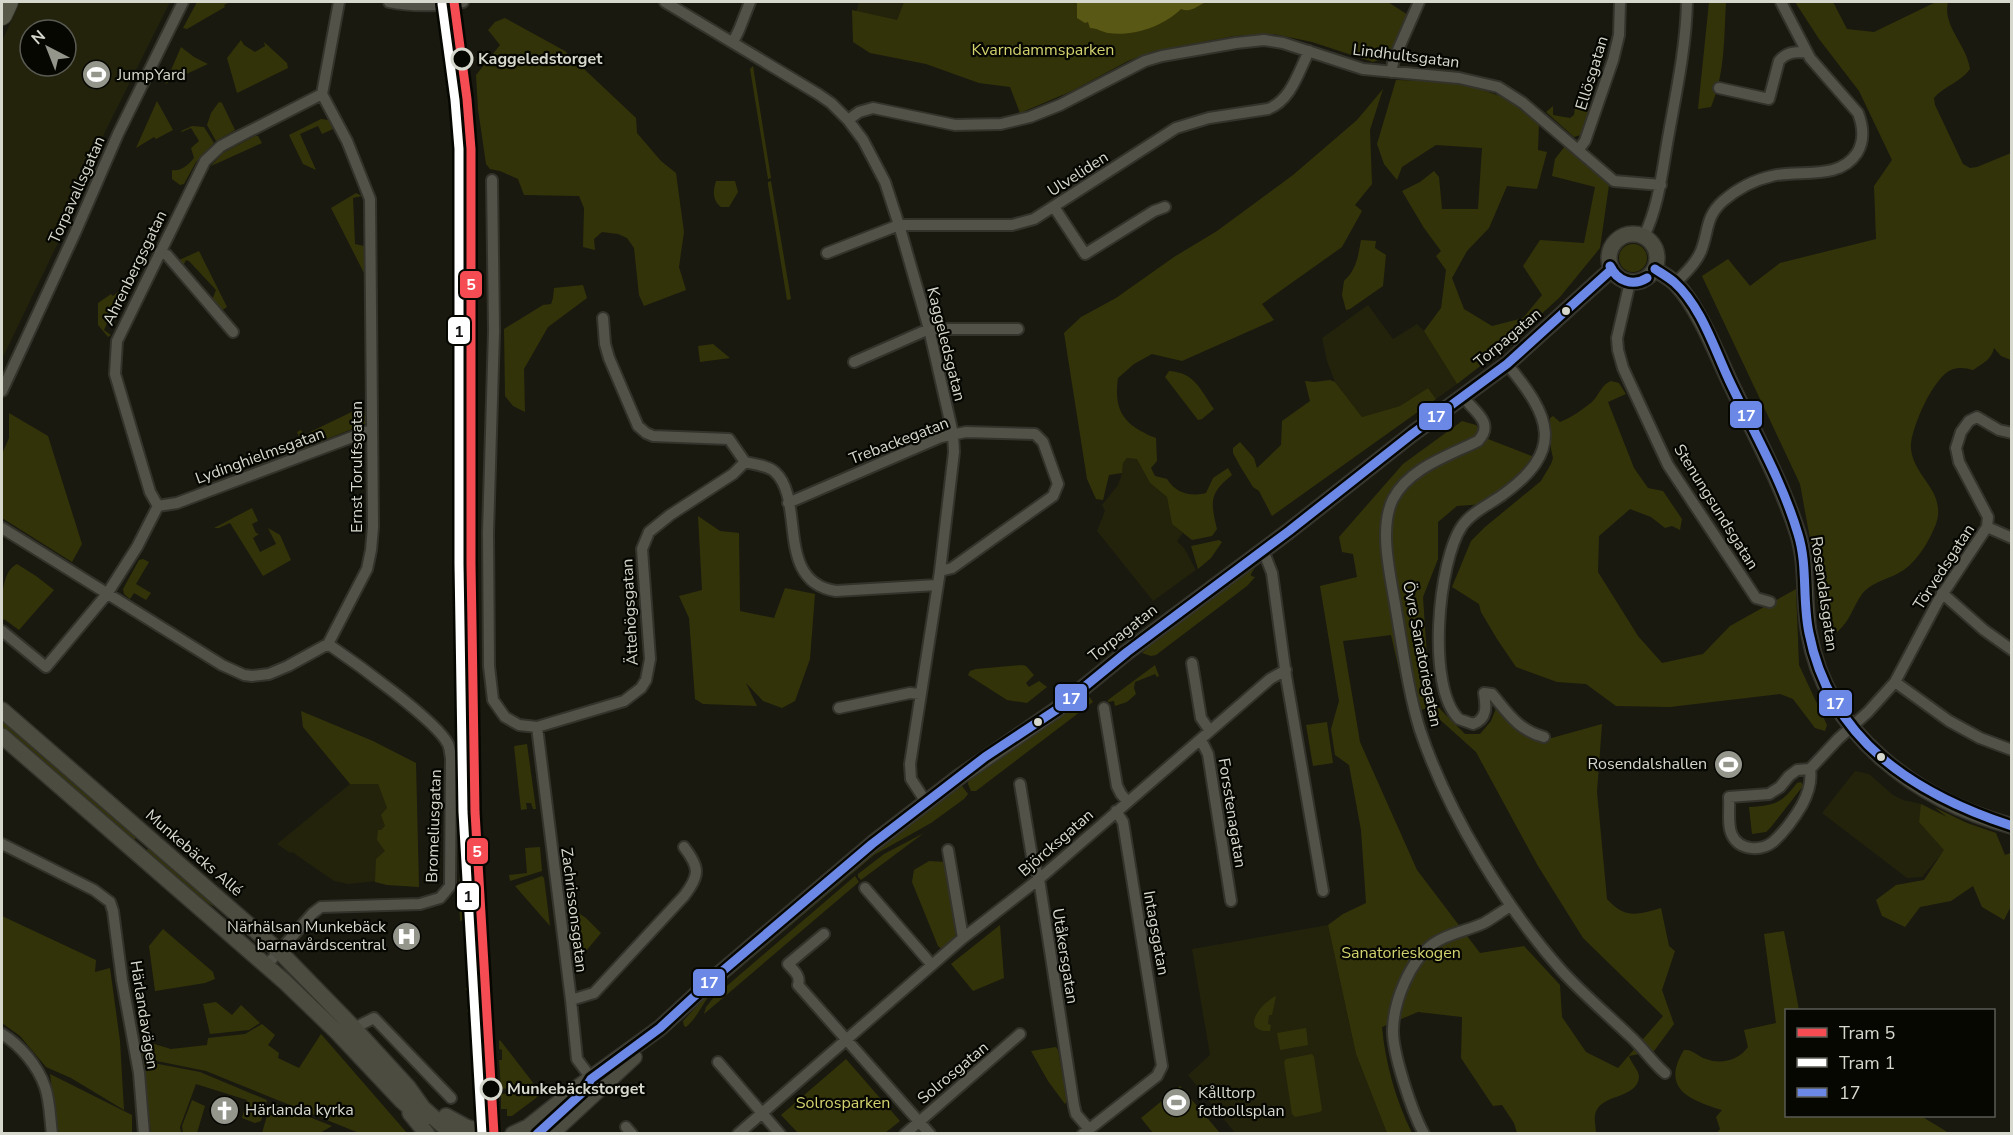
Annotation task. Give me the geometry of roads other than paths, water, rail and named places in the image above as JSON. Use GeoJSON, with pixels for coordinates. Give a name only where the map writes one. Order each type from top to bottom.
{"type":"FeatureCollection","features":[{"type":"Feature","properties":{"kind":"highway"},"geometry":{"type":"LineString","coordinates":[[2,15],[8,2]]}},
{"type":"Feature","properties":{"kind":"street","name":"Torpavallsgatan"},"geometry":{"type":"LineString","coordinates":[[2,391],[118,134],[183,2]]}},
{"type":"Feature","properties":{"kind":"street"},"geometry":{"type":"LineString","coordinates":[[322,94],[339,2]]}},
{"type":"Feature","properties":{"kind":"street"},"geometry":{"type":"LineString","coordinates":[[389,2],[426,6],[463,2]]}},
{"type":"Feature","properties":{"kind":"street","name":"Kaggeledsgatan"},"geometry":{"type":"LineString","coordinates":[[665,2],[818,93],[848,120],[863,140],[885,182],[929,329],[954,452],[940,571],[910,764],[911,778],[926,802]]}},
{"type":"Feature","properties":{"kind":"street"},"geometry":{"type":"LineString","coordinates":[[732,42],[750,2]]}},
{"type":"Feature","properties":{"kind":"street"},"geometry":{"type":"LineString","coordinates":[[1390,72],[1419,2]]}},
{"type":"Feature","properties":{"kind":"street","name":"Ellösgatan"},"geometry":{"type":"LineString","coordinates":[[1579,149],[1585,141],[1613,60],[1619,35],[1620,2]]}},
{"type":"Feature","properties":{"kind":"street"},"geometry":{"type":"LineString","coordinates":[[1644,236],[1651,222],[1661,185],[1680,67],[1687,2]]}},
{"type":"Feature","properties":{"kind":"street"},"geometry":{"type":"LineString","coordinates":[[1675,283],[1690,267],[1701,249],[1706,225],[1713,212],[1731,194],[1750,183],[1770,176],[1844,167],[1860,148],[1862,130],[1858,113],[1806,52],[1781,2]]}},
{"type":"Feature","properties":{"kind":"street","name":"Lindhultsgatan"},"geometry":{"type":"LineString","coordinates":[[848,120],[859,112],[873,108],[955,125],[1001,124],[1030,117],[1060,105],[1129,68],[1162,56],[1252,40],[1284,43],[1362,69],[1459,78],[1498,87],[1523,103],[1614,181],[1661,185]]}},
{"type":"Feature","properties":{"kind":"street","name":"Ulveliden"},"geometry":{"type":"LineString","coordinates":[[827,254],[899,225],[1012,225],[1034,219],[1176,128],[1209,118],[1276,106],[1286,96],[1309,51]]}},
{"type":"Feature","properties":{"kind":"street"},"geometry":{"type":"LineString","coordinates":[[1719,88],[1769,99],[1779,61],[1790,53],[1806,52]]}},
{"type":"Feature","properties":{"kind":"street","name":"Ahrenbergsgatan"},"geometry":{"type":"LineString","coordinates":[[158,506],[150,492],[115,374],[114,360],[117,341],[198,173],[212,153],[242,134],[322,94]]}},
{"type":"Feature","properties":{"kind":"street","name":"Ernst Torulfsgatan"},"geometry":{"type":"LineString","coordinates":[[322,94],[347,141],[370,199],[371,430],[374,527],[367,569],[328,644]]}},
{"type":"Feature","properties":{"kind":"street"},"geometry":{"type":"LineString","coordinates":[[492,180],[494,331],[488,532],[491,690],[496,707],[505,717],[519,724],[537,727]]}},
{"type":"Feature","properties":{"kind":"street"},"geometry":{"type":"LineString","coordinates":[[1054,207],[1085,254],[1154,211],[1165,207]]}},
{"type":"Feature","properties":{"kind":"street"},"geometry":{"type":"LineString","coordinates":[[1631,234],[1644,236],[1651,241],[1658,259],[1655,269],[1648,278],[1642,281],[1630,282],[1620,279],[1612,269],[1609,254],[1616,240],[1631,234]]}},
{"type":"Feature","properties":{"kind":"street"},"geometry":{"type":"LineString","coordinates":[[160,252],[167,255],[233,332]]}},
{"type":"Feature","properties":{"kind":"street","name":"Torpagatan"},"geometry":{"type":"LineString","coordinates":[[536,1134],[872,844],[985,757],[1056,710],[1127,652],[1507,364],[1612,269]]}},
{"type":"Feature","properties":{"kind":"street","name":"Rosendalsgatan"},"geometry":{"type":"LineString","coordinates":[[1655,269],[1675,283],[1690,303],[1718,356],[1791,514],[1804,556],[1808,631],[1816,667],[1851,728],[1873,752],[1909,780],[1975,814],[2012,826]]}},
{"type":"Feature","properties":{"kind":"street","name":"Stenungsundsgatan"},"geometry":{"type":"LineString","coordinates":[[1630,282],[1617,338],[1623,368],[1679,484],[1756,598],[1770,602]]}},
{"type":"Feature","properties":{"kind":"street"},"geometry":{"type":"LineString","coordinates":[[603,318],[605,344],[609,358],[638,426],[653,436],[729,439],[745,462],[773,470],[782,480],[798,562],[806,574],[826,590],[937,585]]}},
{"type":"Feature","properties":{"kind":"street"},"geometry":{"type":"LineString","coordinates":[[854,362],[929,329],[1018,329]]}},
{"type":"Feature","properties":{"kind":"street"},"geometry":{"type":"LineString","coordinates":[[1507,364],[1538,406],[1544,426],[1544,446],[1541,456],[1530,472],[1463,524],[1457,534],[1444,574],[1438,657],[1448,700],[1459,719],[1473,724],[1482,720],[1485,711],[1484,693],[1488,692],[1522,729],[1544,737]]}},
{"type":"Feature","properties":{"kind":"street","name":"Övre Sanatoriegatan"},"geometry":{"type":"LineString","coordinates":[[1463,397],[1483,420],[1486,428],[1484,435],[1478,441],[1426,466],[1402,484],[1393,498],[1385,535],[1404,660],[1420,730],[1435,768],[1464,828],[1511,906],[1562,971],[1665,1072]]}},
{"type":"Feature","properties":{"kind":"street","name":"Törvedsgatan"},"geometry":{"type":"LineString","coordinates":[[1810,769],[1895,682],[1942,593],[1987,527],[1988,517],[1957,456],[1957,440],[1969,421],[1977,417],[1999,430],[2012,433]]}},
{"type":"Feature","properties":{"kind":"street","name":"Lydinghielmsgatan"},"geometry":{"type":"LineString","coordinates":[[158,506],[177,503],[371,430]]}},
{"type":"Feature","properties":{"kind":"street","name":"Trebackegatan"},"geometry":{"type":"LineString","coordinates":[[788,503],[925,443],[952,434],[966,432],[1035,434],[1043,442],[1058,484],[1053,496],[952,568],[940,571]]}},
{"type":"Feature","properties":{"kind":"street","name":"Ättehögsgatan"},"geometry":{"type":"LineString","coordinates":[[537,727],[624,701],[640,688],[646,680],[650,659],[642,549],[649,532],[670,514],[733,474],[745,462]]}},
{"type":"Feature","properties":{"kind":"street"},"geometry":{"type":"LineString","coordinates":[[2,631],[46,667],[107,594],[137,548],[158,506]]}},
{"type":"Feature","properties":{"kind":"street"},"geometry":{"type":"LineString","coordinates":[[1987,527],[2012,538]]}},
{"type":"Feature","properties":{"kind":"street"},"geometry":{"type":"LineString","coordinates":[[2,528],[228,668],[244,675],[269,674],[328,644]]}},
{"type":"Feature","properties":{"kind":"street"},"geometry":{"type":"LineString","coordinates":[[1263,550],[1272,573],[1323,891]]}},
{"type":"Feature","properties":{"kind":"street"},"geometry":{"type":"LineString","coordinates":[[1942,593],[1984,630],[2012,650]]}},
{"type":"Feature","properties":{"kind":"street","name":"Bromeliusgatan"},"geometry":{"type":"LineString","coordinates":[[266,966],[321,907],[420,904],[440,898],[448,889],[451,881],[451,758],[448,744],[419,714],[328,644]]}},
{"type":"Feature","properties":{"kind":"street"},"geometry":{"type":"LineString","coordinates":[[1192,663],[1201,718],[1210,731]]}},
{"type":"Feature","properties":{"kind":"street","name":"Björcksgatan"},"geometry":{"type":"LineString","coordinates":[[738,1134],[963,938],[1039,879],[1270,679],[1286,670]]}},
{"type":"Feature","properties":{"kind":"street"},"geometry":{"type":"LineString","coordinates":[[1895,682],[1958,726],[1980,738],[2012,750]]}},
{"type":"Feature","properties":{"kind":"street"},"geometry":{"type":"LineString","coordinates":[[839,708],[898,695],[920,694]]}},
{"type":"Feature","properties":{"kind":"street"},"geometry":{"type":"LineString","coordinates":[[1104,708],[1117,786],[1128,802]]}},
{"type":"Feature","properties":{"kind":"street","name":"Munkebäcks Allé"},"geometry":{"type":"LineString","coordinates":[[2,710],[280,952],[354,1028],[439,1134]]}},
{"type":"Feature","properties":{"kind":"street","name":"Zachrissonsgatan"},"geometry":{"type":"LineString","coordinates":[[537,727],[572,1000],[577,1059],[595,1084]]}},
{"type":"Feature","properties":{"kind":"street","name":"Munkebäcks Allé"},"geometry":{"type":"LineString","coordinates":[[2,736],[266,966],[405,1094],[456,1134]]}},
{"type":"Feature","properties":{"kind":"street","name":"Forsstenagatan"},"geometry":{"type":"LineString","coordinates":[[1201,740],[1208,754],[1234,895]]}},
{"type":"Feature","properties":{"kind":"street"},"geometry":{"type":"LineString","coordinates":[[1810,769],[1811,780],[1803,803],[1778,836],[1768,845],[1748,848],[1738,842],[1730,826],[1729,797],[1769,794],[1780,787],[1797,770],[1810,769]]}},
{"type":"Feature","properties":{"kind":"street","name":"Utåkersgatan"},"geometry":{"type":"LineString","coordinates":[[1020,784],[1032,857],[1039,879],[1076,1114],[1086,1131]]}},
{"type":"Feature","properties":{"kind":"street","name":"Intagsgatan"},"geometry":{"type":"LineString","coordinates":[[1086,1131],[1156,1076],[1162,1068],[1123,822],[1116,811]]}},
{"type":"Feature","properties":{"kind":"street","name":"Härlandavägen"},"geometry":{"type":"LineString","coordinates":[[2,844],[94,890],[110,902],[139,1073],[144,1134]]}},
{"type":"Feature","properties":{"kind":"street"},"geometry":{"type":"LineString","coordinates":[[572,1000],[594,993],[695,882],[694,862],[684,847]]}},
{"type":"Feature","properties":{"kind":"street"},"geometry":{"type":"LineString","coordinates":[[948,850],[963,938]]}},
{"type":"Feature","properties":{"kind":"street"},"geometry":{"type":"LineString","coordinates":[[865,888],[932,965]]}},
{"type":"Feature","properties":{"kind":"street"},"geometry":{"type":"LineString","coordinates":[[1424,1134],[1415,1118],[1394,1046],[1393,1028],[1403,987],[1422,954],[1432,945],[1444,937],[1484,922],[1511,906]]}},
{"type":"Feature","properties":{"kind":"street"},"geometry":{"type":"LineString","coordinates":[[824,934],[789,964],[797,975],[798,985],[930,1134]]}},
{"type":"Feature","properties":{"kind":"street"},"geometry":{"type":"LineString","coordinates":[[354,1028],[374,1018],[451,1098]]}},
{"type":"Feature","properties":{"kind":"street"},"geometry":{"type":"LineString","coordinates":[[2,1034],[13,1041],[33,1064],[45,1087],[52,1134]]}},
{"type":"Feature","properties":{"kind":"street","name":"Solrosgatan"},"geometry":{"type":"LineString","coordinates":[[905,1134],[1020,1034]]}},
{"type":"Feature","properties":{"kind":"street"},"geometry":{"type":"LineString","coordinates":[[718,1062],[780,1134]]}},
{"type":"Feature","properties":{"kind":"street","name":"Torpagatan"},"geometry":{"type":"LineString","coordinates":[[513,1134],[528,1127],[595,1084]]}},
{"type":"Feature","properties":{"kind":"street","name":"Torpagatan"},"geometry":{"type":"LineString","coordinates":[[551,1134],[595,1084]]}},
{"type":"Feature","properties":{"kind":"street"},"geometry":{"type":"LineString","coordinates":[[405,1094],[458,1123],[489,1134]]}},
{"type":"Feature","properties":{"kind":"street","name":"Munkebäcks Allé"},"geometry":{"type":"LineString","coordinates":[[405,1094],[427,1134]]}},
{"type":"Feature","properties":{"kind":"tram line","name":"5"},"geometry":{"type":"LineString","coordinates":[[454,2],[471,149],[471,564],[475,812],[494,1134]]}},
{"type":"Feature","properties":{"kind":"tram line","name":"1"},"geometry":{"type":"LineString","coordinates":[[442,4],[459,149],[459,564],[463,812],[482,1134]]}},
{"type":"Feature","properties":{"kind":"place","name":"Kaggeledstorget"},"geometry":{"type":"Point","coordinates":[462,59]}},
{"type":"Feature","properties":{"kind":"place","name":"JumpYard"},"geometry":{"type":"Point","coordinates":[96,75]}},
{"type":"Feature","properties":{"kind":"place","name":"Rosendalshallen"},"geometry":{"type":"Point","coordinates":[1728,764]}},
{"type":"Feature","properties":{"kind":"place","name":"Närhälsan Munkebäck barnavårdscentral"},"geometry":{"type":"Point","coordinates":[407,936]}},
{"type":"Feature","properties":{"kind":"place","name":"Munkebäckstorget"},"geometry":{"type":"Point","coordinates":[491,1089]}},
{"type":"Feature","properties":{"kind":"place","name":"Kålltorp fotbollsplan"},"geometry":{"type":"Point","coordinates":[1177,1102]}},
{"type":"Feature","properties":{"kind":"place","name":"Härlanda kyrka"},"geometry":{"type":"Point","coordinates":[224,1110]}},
{"type":"Feature","properties":{"kind":"park label","name":"Kvarndammsparken"},"geometry":{"type":"Point","coordinates":[1043,50]}},
{"type":"Feature","properties":{"kind":"park label","name":"Sanatorieskogen"},"geometry":{"type":"Point","coordinates":[1401,953]}},
{"type":"Feature","properties":{"kind":"park label","name":"Solrosparken"},"geometry":{"type":"Point","coordinates":[843,1103]}}]}
